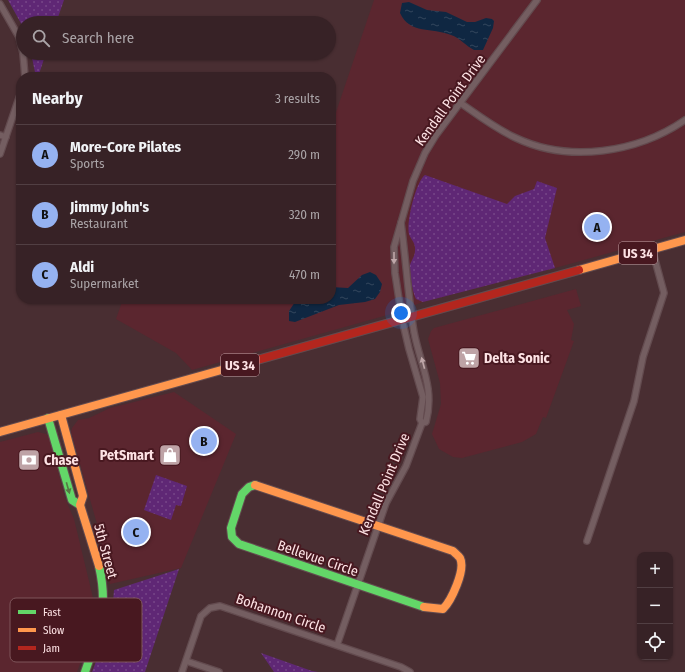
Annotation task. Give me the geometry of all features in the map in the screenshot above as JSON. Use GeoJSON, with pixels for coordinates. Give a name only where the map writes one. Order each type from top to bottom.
{"type":"FeatureCollection","features":[{"type":"Feature","properties":{"kind":"street","name":"Kendall Point Drive"},"geometry":{"type":"LineString","coordinates":[[427,397],[409,349],[402,319],[394,259],[394,247],[407,196],[417,169],[436,135],[462,104],[537,0]]}},
{"type":"Feature","properties":{"kind":"street"},"geometry":{"type":"LineString","coordinates":[[0,4],[16,33]]}},
{"type":"Feature","properties":{"kind":"street"},"geometry":{"type":"LineString","coordinates":[[24,60],[25,72]]}},
{"type":"Feature","properties":{"kind":"street"},"geometry":{"type":"LineString","coordinates":[[462,104],[492,126],[517,139],[544,148],[578,153],[632,145],[656,137],[685,120]]}},
{"type":"Feature","properties":{"kind":"street"},"geometry":{"type":"LineString","coordinates":[[0,154],[2,142],[6,137],[16,107]]}},
{"type":"Feature","properties":{"kind":"street"},"geometry":{"type":"LineString","coordinates":[[0,135],[6,137]]}},
{"type":"Feature","properties":{"kind":"street","name":"Kendall Point Drive"},"geometry":{"type":"LineString","coordinates":[[337,645],[378,526],[390,495],[406,466],[422,423],[420,419],[427,397],[412,316],[401,223]]}},
{"type":"Feature","properties":{"kind":"street","name":"US 34"},"geometry":{"type":"LineString","coordinates":[[0,432],[685,240]]}},
{"type":"Feature","properties":{"kind":"street"},"geometry":{"type":"LineString","coordinates":[[587,541],[634,401],[643,357],[664,293],[652,249]]}},
{"type":"Feature","properties":{"kind":"street","name":"5th Street"},"geometry":{"type":"LineString","coordinates":[[61,415],[83,496],[80,505],[100,576],[104,598]]}},
{"type":"Feature","properties":{"kind":"street","name":"5th Street"},"geometry":{"type":"LineString","coordinates":[[48,418],[72,500],[80,505]]}},
{"type":"Feature","properties":{"kind":"street","name":"Bellevue Circle"},"geometry":{"type":"LineString","coordinates":[[255,485],[378,526],[453,551],[460,558],[461,568],[449,602],[446,606],[438,610],[430,609],[239,544],[231,535],[232,523],[242,494],[249,487],[255,485]]}},
{"type":"Feature","properties":{"kind":"street","name":"Bohannon Circle"},"geometry":{"type":"LineString","coordinates":[[182,672],[201,616],[207,610],[215,607],[226,607],[403,668],[410,672]]}},
{"type":"Feature","properties":{"kind":"street"},"geometry":{"type":"LineString","coordinates":[[186,661],[219,672]]}},
{"type":"Feature","properties":{"kind":"street","name":"5th Street"},"geometry":{"type":"LineString","coordinates":[[85,672],[88,662]]}},
{"type":"Feature","properties":{"kind":"shaded area"},"geometry":{"type":"Polygon","coordinates":[[[8,0],[64,0],[58,16],[17,16],[8,0]]]}},
{"type":"Feature","properties":{"kind":"shaded area"},"geometry":{"type":"Polygon","coordinates":[[[374,0],[685,0],[685,232],[555,268],[423,302],[391,314],[192,370],[176,353],[116,319],[121,304],[336,304],[336,112],[374,0]]]}},
{"type":"Feature","properties":{"kind":"shaded area"},"geometry":{"type":"Polygon","coordinates":[[[32,60],[44,60],[40,72],[35,72],[32,60]]]}},
{"type":"Feature","properties":{"kind":"shaded area"},"geometry":{"type":"Polygon","coordinates":[[[425,175],[507,204],[515,196],[534,189],[537,181],[557,188],[545,238],[555,268],[423,302],[416,299],[413,292],[410,273],[410,265],[415,248],[408,229],[410,212],[415,193],[418,185],[425,175]]]}},
{"type":"Feature","properties":{"kind":"shaded area"},"geometry":{"type":"Polygon","coordinates":[[[576,289],[581,306],[567,310],[574,324],[571,340],[574,341],[546,418],[543,417],[536,434],[522,442],[462,458],[453,457],[439,449],[432,434],[441,404],[440,383],[428,339],[431,331],[434,328],[576,289]]]}},
{"type":"Feature","properties":{"kind":"shaded area"},"geometry":{"type":"Polygon","coordinates":[[[174,392],[236,434],[181,568],[110,584],[99,531],[71,432],[72,428],[78,420],[89,418],[110,408],[174,392]]]}},
{"type":"Feature","properties":{"kind":"shaded area"},"geometry":{"type":"Polygon","coordinates":[[[38,432],[46,434],[50,438],[55,451],[58,471],[65,498],[74,519],[93,598],[10,598],[10,662],[81,662],[77,672],[0,672],[0,442],[38,432]]]}},
{"type":"Feature","properties":{"kind":"shaded area"},"geometry":{"type":"Polygon","coordinates":[[[156,475],[187,486],[181,506],[176,505],[171,520],[144,510],[156,475]]]}},
{"type":"Feature","properties":{"kind":"shaded area"},"geometry":{"type":"Polygon","coordinates":[[[179,569],[145,672],[92,672],[96,662],[142,662],[142,598],[113,598],[114,590],[179,569]]]}},
{"type":"Feature","properties":{"kind":"shaded area"},"geometry":{"type":"Polygon","coordinates":[[[261,653],[312,671],[318,672],[274,672],[261,653]]]}},
{"type":"Feature","properties":{"kind":"water"},"geometry":{"type":"Polygon","coordinates":[[[409,2],[427,10],[446,12],[467,22],[475,22],[486,18],[492,19],[494,21],[493,28],[483,50],[474,50],[451,35],[416,28],[410,25],[404,20],[400,13],[402,3],[409,2]]]}},
{"type":"Feature","properties":{"kind":"water"},"geometry":{"type":"Polygon","coordinates":[[[370,272],[376,275],[382,284],[380,292],[375,299],[365,302],[339,305],[295,322],[289,321],[289,311],[294,304],[336,304],[336,287],[348,288],[362,275],[370,272]]]}},
{"type":"Feature","properties":{"kind":"traffic: fast"},"geometry":{"type":"LineString","coordinates":[[48,418],[72,500],[80,505]]}},
{"type":"Feature","properties":{"kind":"traffic: fast"},"geometry":{"type":"LineString","coordinates":[[255,485],[249,487],[242,494],[231,528],[232,537],[239,544],[424,607]]}},
{"type":"Feature","properties":{"kind":"traffic: fast"},"geometry":{"type":"LineString","coordinates":[[99,566],[103,598]]}},
{"type":"Feature","properties":{"kind":"traffic: fast"},"geometry":{"type":"LineString","coordinates":[[85,672],[88,662]]}},
{"type":"Feature","properties":{"kind":"traffic: slow"},"geometry":{"type":"LineString","coordinates":[[579,270],[685,240]]}},
{"type":"Feature","properties":{"kind":"traffic: slow"},"geometry":{"type":"LineString","coordinates":[[0,432],[250,362]]}},
{"type":"Feature","properties":{"kind":"traffic: slow"},"geometry":{"type":"LineString","coordinates":[[61,415],[83,496],[80,505],[99,566]]}},
{"type":"Feature","properties":{"kind":"traffic: slow"},"geometry":{"type":"LineString","coordinates":[[255,485],[453,551],[459,557],[461,570],[457,585],[450,599],[443,609],[424,607]]}},
{"type":"Feature","properties":{"kind":"traffic: jam"},"geometry":{"type":"LineString","coordinates":[[250,362],[579,270]]}},
{"type":"Feature","properties":{"kind":"place","name":"More-Core Pilates"},"geometry":{"type":"Point","coordinates":[597,227]}},
{"type":"Feature","properties":{"kind":"place","name":"Delta Sonic"},"geometry":{"type":"Point","coordinates":[469,358]}},
{"type":"Feature","properties":{"kind":"place","name":"Jimmy John's"},"geometry":{"type":"Point","coordinates":[204,441]}},
{"type":"Feature","properties":{"kind":"place","name":"PetSmart"},"geometry":{"type":"Point","coordinates":[170,455]}},
{"type":"Feature","properties":{"kind":"place","name":"Chase"},"geometry":{"type":"Point","coordinates":[29,460]}},
{"type":"Feature","properties":{"kind":"place","name":"Aldi"},"geometry":{"type":"Point","coordinates":[136,532]}}]}
